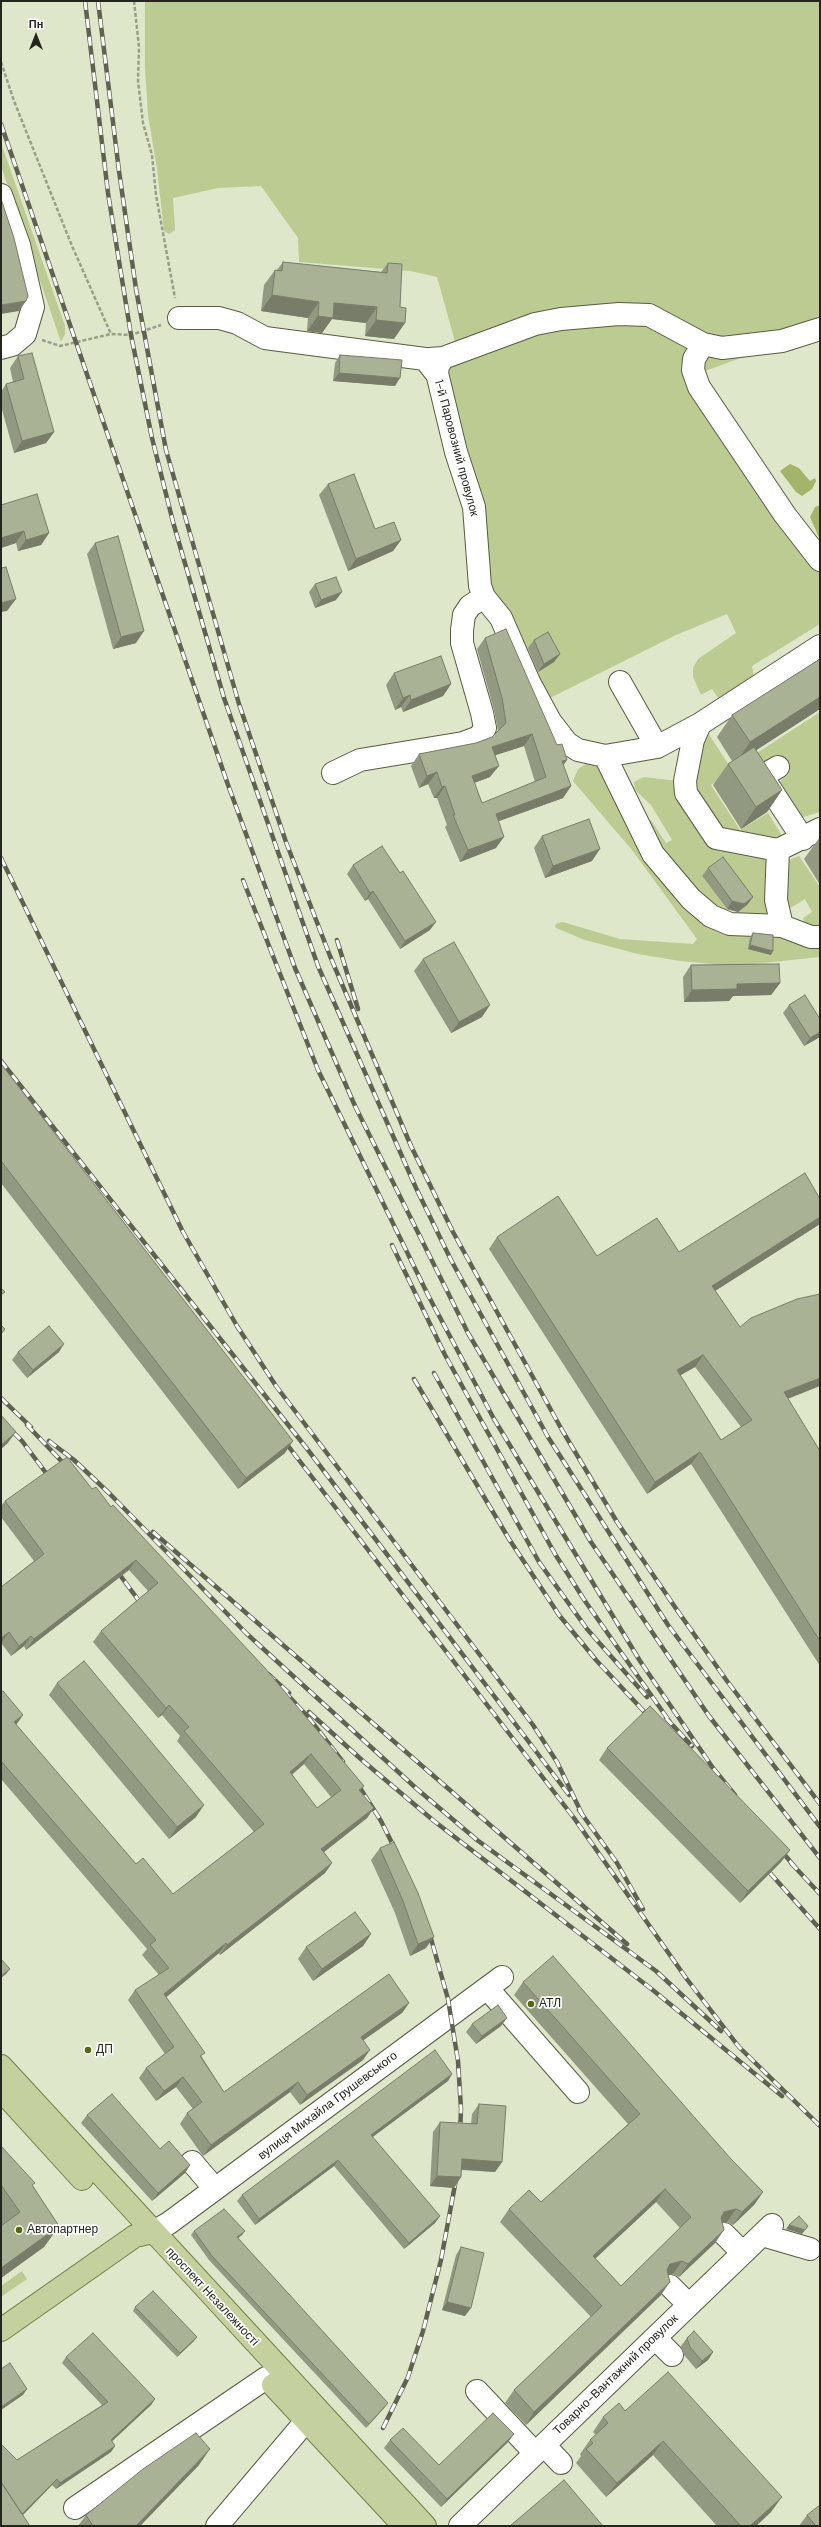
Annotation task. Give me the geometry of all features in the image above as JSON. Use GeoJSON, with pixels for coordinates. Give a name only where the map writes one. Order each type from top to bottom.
{"type":"FeatureCollection","features":[{"type":"Feature","properties":{"kind":"main road","name":"проспект Незалежності"},"geometry":{"type":"LineString","coordinates":[[1,2066],[145,2238],[266,2378],[404,2526]]}},
{"type":"Feature","properties":{"kind":"main road","name":"проспект Незалежності"},"geometry":{"type":"LineString","coordinates":[[1,2090],[425,2526]]}},
{"type":"Feature","properties":{"kind":"main road","name":"вулиця Михайла Грушевського"},"geometry":{"type":"LineString","coordinates":[[1,2330],[145,2238]]}},
{"type":"Feature","properties":{"kind":"main road","name":"вулиця Михайла Грушевського"},"geometry":{"type":"LineString","coordinates":[[1,2346],[145,2238]]}},
{"type":"Feature","properties":{"kind":"street"},"geometry":{"type":"LineString","coordinates":[[1,195],[19,245],[30,288],[33,307],[25,334],[12,344],[1,348]]}},
{"type":"Feature","properties":{"kind":"street"},"geometry":{"type":"LineString","coordinates":[[179,318],[219,318],[237,322],[265,338],[435,364],[535,324],[561,319],[636,313],[661,319],[703,344],[722,348],[752,346],[782,341],[820,329]]}},
{"type":"Feature","properties":{"kind":"street"},"geometry":{"type":"LineString","coordinates":[[703,344],[694,359],[693,370],[699,387],[790,522],[820,560]]}},
{"type":"Feature","properties":{"kind":"street","name":"1-й Паровозний провулок"},"geometry":{"type":"LineString","coordinates":[[435,364],[456,452],[474,507],[478,569],[484,597],[501,618],[529,682],[550,721],[567,743],[578,750],[605,756]]}},
{"type":"Feature","properties":{"kind":"street"},"geometry":{"type":"LineString","coordinates":[[333,773],[360,760],[463,743],[479,737],[485,728],[462,643],[462,630],[464,615],[470,606],[484,597]]}},
{"type":"Feature","properties":{"kind":"street"},"geometry":{"type":"LineString","coordinates":[[820,646],[700,724],[657,747],[605,756],[653,854],[691,900],[711,916],[730,924],[782,926],[811,937],[820,937]]}},
{"type":"Feature","properties":{"kind":"street"},"geometry":{"type":"LineString","coordinates":[[620,682],[657,747]]}},
{"type":"Feature","properties":{"kind":"street"},"geometry":{"type":"LineString","coordinates":[[700,724],[693,740],[685,781],[686,793],[716,838],[778,850],[811,834],[762,776],[778,767]]}},
{"type":"Feature","properties":{"kind":"street"},"geometry":{"type":"LineString","coordinates":[[778,850],[776,900],[782,926]]}},
{"type":"Feature","properties":{"kind":"street","name":"вулиця Михайла Грушевського"},"geometry":{"type":"LineString","coordinates":[[145,2238],[215,2189],[494,1982],[578,2092]]}},
{"type":"Feature","properties":{"kind":"street"},"geometry":{"type":"LineString","coordinates":[[192,2162],[215,2189]]}},
{"type":"Feature","properties":{"kind":"street","name":"Товарно-Вантажний провулок"},"geometry":{"type":"LineString","coordinates":[[460,2526],[767,2230],[810,2249]]}},
{"type":"Feature","properties":{"kind":"street"},"geometry":{"type":"LineString","coordinates":[[724,2234],[742,2253]]}},
{"type":"Feature","properties":{"kind":"street"},"geometry":{"type":"LineString","coordinates":[[670,2286],[689,2304]]}},
{"type":"Feature","properties":{"kind":"street"},"geometry":{"type":"LineString","coordinates":[[655,2338],[672,2355]]}},
{"type":"Feature","properties":{"kind":"street"},"geometry":{"type":"LineString","coordinates":[[75,2508],[266,2378]]}},
{"type":"Feature","properties":{"kind":"street"},"geometry":{"type":"LineString","coordinates":[[477,2391],[540,2449],[561,2463]]}},
{"type":"Feature","properties":{"kind":"street"},"geometry":{"type":"LineString","coordinates":[[217,2526],[306,2421]]}},
{"type":"Feature","properties":{"kind":"path"},"geometry":{"type":"LineString","coordinates":[[25,334],[60,346],[111,334],[131,335],[179,318],[156,195],[152,156],[143,123],[138,81],[138,48],[134,1]]}},
{"type":"Feature","properties":{"kind":"path"},"geometry":{"type":"LineString","coordinates":[[1,62],[14,101],[72,246],[111,334]]}},
{"type":"Feature","properties":{"kind":"shaded area"},"geometry":{"type":"Polygon","coordinates":[[[145,1],[820,1],[820,329],[686,378],[820,567],[820,624],[752,666],[755,681],[722,703],[712,689],[701,695],[693,677],[693,668],[698,659],[736,633],[727,614],[676,635],[542,702],[487,579],[445,381],[456,345],[437,277],[410,271],[299,262],[298,238],[261,186],[218,188],[173,198],[175,230],[169,234],[164,231],[157,169],[148,115],[145,68],[145,1]]]}},
{"type":"Feature","properties":{"kind":"shaded area"},"geometry":{"type":"Polygon","coordinates":[[[1,143],[65,326],[65,334],[61,342],[1,166],[1,143]]]}},
{"type":"Feature","properties":{"kind":"shaded area"},"geometry":{"type":"Polygon","coordinates":[[[790,464],[799,468],[810,481],[815,478],[816,481],[812,489],[802,496],[796,492],[780,471],[790,464]]]}},
{"type":"Feature","properties":{"kind":"shaded area"},"geometry":{"type":"Polygon","coordinates":[[[820,505],[820,540],[810,517],[815,507],[820,505]]]}},
{"type":"Feature","properties":{"kind":"shaded area"},"geometry":{"type":"Polygon","coordinates":[[[820,712],[820,812],[800,818],[776,784],[789,774],[778,756],[759,768],[740,764],[820,712]]]}},
{"type":"Feature","properties":{"kind":"shaded area"},"geometry":{"type":"Polygon","coordinates":[[[708,733],[732,770],[711,785],[740,830],[768,813],[784,839],[721,834],[691,792],[698,744],[708,733]]]}},
{"type":"Feature","properties":{"kind":"shaded area"},"geometry":{"type":"Polygon","coordinates":[[[589,762],[596,762],[683,898],[780,935],[820,943],[820,957],[735,966],[680,961],[638,954],[585,940],[556,928],[555,925],[563,922],[620,939],[693,944],[697,939],[632,850],[573,781],[578,769],[589,762]]]}},
{"type":"Feature","properties":{"kind":"shaded area"},"geometry":{"type":"Polygon","coordinates":[[[644,777],[678,781],[685,803],[715,847],[752,854],[770,861],[772,866],[771,917],[767,919],[750,920],[732,918],[717,912],[702,901],[661,858],[645,832],[645,822],[651,820],[666,843],[672,840],[651,805],[635,790],[634,782],[644,777]],[[717,865],[702,876],[732,916],[747,905],[717,865]]]}},
{"type":"Feature","properties":{"kind":"shaded area"},"geometry":{"type":"Polygon","coordinates":[[[799,856],[820,887],[820,931],[800,925],[804,921],[803,918],[812,912],[805,899],[787,910],[789,860],[799,856]]]}},
{"type":"Feature","properties":{"kind":"shaded area"},"geometry":{"type":"Polygon","coordinates":[[[22,2271],[27,2279],[1,2297],[1,2286],[22,2271]]]}},
{"type":"Feature","properties":{"kind":"building"},"geometry":{"type":"Polygon","coordinates":[[[1,199],[14,238],[28,296],[26,301],[1,305],[1,199]]]}},
{"type":"Feature","properties":{"kind":"building"},"geometry":{"type":"Polygon","coordinates":[[[283,262],[387,273],[388,263],[402,264],[400,307],[406,308],[405,323],[376,320],[377,307],[334,303],[333,318],[318,316],[319,302],[272,295],[275,270],[282,271],[283,262]]]}},
{"type":"Feature","properties":{"kind":"building"},"geometry":{"type":"Polygon","coordinates":[[[32,353],[54,432],[22,441],[6,384],[24,379],[18,356],[32,353]]]}},
{"type":"Feature","properties":{"kind":"building"},"geometry":{"type":"Polygon","coordinates":[[[340,355],[402,360],[400,378],[339,373],[340,355]]]}},
{"type":"Feature","properties":{"kind":"building"},"geometry":{"type":"Polygon","coordinates":[[[354,474],[375,529],[394,522],[401,540],[356,559],[328,484],[354,474]]]}},
{"type":"Feature","properties":{"kind":"building"},"geometry":{"type":"Polygon","coordinates":[[[37,494],[49,533],[26,540],[24,531],[1,538],[1,505],[37,494]]]}},
{"type":"Feature","properties":{"kind":"building"},"geometry":{"type":"Polygon","coordinates":[[[118,536],[144,631],[121,637],[95,543],[118,536]]]}},
{"type":"Feature","properties":{"kind":"building"},"geometry":{"type":"Polygon","coordinates":[[[6,567],[16,599],[1,603],[1,568],[6,567]]]}},
{"type":"Feature","properties":{"kind":"building"},"geometry":{"type":"Polygon","coordinates":[[[336,577],[342,592],[321,600],[315,584],[336,577]]]}},
{"type":"Feature","properties":{"kind":"building"},"geometry":{"type":"Polygon","coordinates":[[[506,629],[557,745],[562,744],[567,760],[562,761],[571,786],[496,814],[504,837],[468,850],[453,815],[455,815],[445,786],[442,787],[437,772],[427,776],[419,754],[476,743],[492,737],[506,723],[502,698],[485,638],[506,629]],[[532,734],[492,747],[499,766],[472,776],[482,803],[546,777],[532,734]]]}},
{"type":"Feature","properties":{"kind":"building"},"geometry":{"type":"Polygon","coordinates":[[[548,632],[560,654],[544,664],[534,640],[548,632]]]}},
{"type":"Feature","properties":{"kind":"building"},"geometry":{"type":"Polygon","coordinates":[[[441,656],[451,684],[411,700],[410,695],[403,698],[394,673],[441,656]]]}},
{"type":"Feature","properties":{"kind":"building"},"geometry":{"type":"Polygon","coordinates":[[[820,659],[820,697],[750,742],[732,715],[820,659]]]}},
{"type":"Feature","properties":{"kind":"building"},"geometry":{"type":"Polygon","coordinates":[[[754,747],[782,790],[756,807],[728,764],[754,747]]]}},
{"type":"Feature","properties":{"kind":"building"},"geometry":{"type":"Polygon","coordinates":[[[589,819],[600,849],[553,866],[542,836],[589,819]]]}},
{"type":"Feature","properties":{"kind":"building"},"geometry":{"type":"Polygon","coordinates":[[[382,846],[400,873],[403,871],[436,922],[405,941],[373,891],[370,893],[353,865],[382,846]]]}},
{"type":"Feature","properties":{"kind":"building"},"geometry":{"type":"Polygon","coordinates":[[[723,857],[753,897],[744,904],[732,901],[708,868],[723,857]]]}},
{"type":"Feature","properties":{"kind":"building"},"geometry":{"type":"Polygon","coordinates":[[[753,933],[773,935],[773,951],[750,945],[753,933]]]}},
{"type":"Feature","properties":{"kind":"building"},"geometry":{"type":"Polygon","coordinates":[[[454,942],[490,1005],[459,1022],[423,959],[454,942]]]}},
{"type":"Feature","properties":{"kind":"building"},"geometry":{"type":"Polygon","coordinates":[[[779,964],[780,983],[737,984],[737,989],[692,990],[691,965],[779,964]]]}},
{"type":"Feature","properties":{"kind":"building"},"geometry":{"type":"Polygon","coordinates":[[[805,995],[820,1019],[820,1032],[810,1038],[789,1005],[805,995]]]}},
{"type":"Feature","properties":{"kind":"building"},"geometry":{"type":"Polygon","coordinates":[[[1,1064],[293,1441],[246,1478],[1,1161],[1,1064]]]}},
{"type":"Feature","properties":{"kind":"building"},"geometry":{"type":"Polygon","coordinates":[[[805,1173],[820,1199],[820,1217],[712,1286],[740,1327],[751,1318],[797,1299],[820,1294],[820,1378],[784,1392],[820,1451],[820,1641],[700,1452],[655,1482],[497,1237],[558,1196],[597,1256],[657,1218],[679,1252],[805,1173]],[[703,1355],[677,1370],[721,1440],[752,1420],[703,1355]]]}},
{"type":"Feature","properties":{"kind":"building"},"geometry":{"type":"Polygon","coordinates":[[[1,1288],[5,1292],[1,1295],[1,1288]]]}},
{"type":"Feature","properties":{"kind":"building"},"geometry":{"type":"Polygon","coordinates":[[[1,1325],[5,1329],[1,1334],[1,1325]]]}},
{"type":"Feature","properties":{"kind":"building"},"geometry":{"type":"Polygon","coordinates":[[[49,1326],[64,1344],[33,1370],[18,1352],[49,1326]]]}},
{"type":"Feature","properties":{"kind":"building"},"geometry":{"type":"Polygon","coordinates":[[[1,1415],[16,1432],[1,1445],[1,1415]]]}},
{"type":"Feature","properties":{"kind":"building"},"geometry":{"type":"Polygon","coordinates":[[[67,1457],[92,1489],[96,1487],[111,1507],[113,1505],[264,1667],[364,1786],[359,1790],[374,1808],[321,1849],[332,1863],[227,1945],[226,1943],[164,1994],[205,2053],[200,2056],[224,2092],[389,1974],[409,2003],[361,2037],[370,2050],[307,2095],[298,2082],[211,2145],[187,2113],[202,2102],[183,2077],[164,2091],[146,2068],[174,2047],[135,1990],[169,1968],[150,1945],[156,1940],[1,1761],[1,1692],[3,1691],[23,1715],[14,1722],[136,1864],[143,1858],[173,1894],[264,1824],[184,1731],[189,1727],[169,1705],[166,1708],[101,1631],[158,1583],[136,1560],[34,1639],[31,1636],[19,1646],[9,1632],[1,1638],[1,1587],[44,1554],[5,1501],[67,1457]],[[311,1754],[290,1772],[317,1808],[341,1790],[311,1754]]]}},
{"type":"Feature","properties":{"kind":"building"},"geometry":{"type":"Polygon","coordinates":[[[84,1661],[204,1805],[177,1827],[57,1683],[84,1661]]]}},
{"type":"Feature","properties":{"kind":"building"},"geometry":{"type":"Polygon","coordinates":[[[650,1706],[790,1850],[748,1891],[607,1748],[650,1706]]]}},
{"type":"Feature","properties":{"kind":"building"},"geometry":{"type":"Polygon","coordinates":[[[394,1842],[418,1893],[434,1937],[418,1944],[403,1901],[380,1848],[394,1842]]]}},
{"type":"Feature","properties":{"kind":"building"},"geometry":{"type":"Polygon","coordinates":[[[355,1912],[371,1934],[322,1969],[306,1947],[355,1912]]]}},
{"type":"Feature","properties":{"kind":"building"},"geometry":{"type":"Polygon","coordinates":[[[553,1956],[731,2159],[763,2192],[742,2212],[736,2209],[724,2212],[721,2218],[724,2230],[688,2264],[682,2261],[670,2264],[667,2270],[670,2282],[534,2412],[514,2390],[602,2306],[509,2209],[529,2190],[541,2202],[640,2114],[523,1982],[553,1956]],[[665,2189],[593,2256],[621,2286],[691,2217],[665,2189]]]}},
{"type":"Feature","properties":{"kind":"building"},"geometry":{"type":"Polygon","coordinates":[[[1,1959],[10,1969],[1,1976],[1,1959]]]}},
{"type":"Feature","properties":{"kind":"building"},"geometry":{"type":"Polygon","coordinates":[[[498,2005],[507,2018],[482,2036],[472,2024],[498,2005]]]}},
{"type":"Feature","properties":{"kind":"building"},"geometry":{"type":"Polygon","coordinates":[[[435,2050],[452,2074],[371,2135],[440,2216],[409,2243],[338,2160],[259,2219],[242,2195],[435,2050]]]}},
{"type":"Feature","properties":{"kind":"building"},"geometry":{"type":"Polygon","coordinates":[[[112,2094],[160,2149],[169,2141],[190,2165],[158,2193],[87,2115],[112,2094]]]}},
{"type":"Feature","properties":{"kind":"building"},"geometry":{"type":"Polygon","coordinates":[[[479,2104],[506,2106],[502,2162],[462,2159],[461,2177],[437,2176],[440,2122],[477,2124],[479,2104]]]}},
{"type":"Feature","properties":{"kind":"building"},"geometry":{"type":"Polygon","coordinates":[[[1,2146],[35,2183],[32,2185],[59,2226],[1,2268],[1,2226],[20,2212],[1,2185],[1,2146]]]}},
{"type":"Feature","properties":{"kind":"building"},"geometry":{"type":"Polygon","coordinates":[[[224,2209],[245,2231],[237,2237],[388,2403],[369,2424],[212,2256],[194,2231],[224,2209]]]}},
{"type":"Feature","properties":{"kind":"building"},"geometry":{"type":"Polygon","coordinates":[[[799,2216],[808,2226],[805,2230],[789,2225],[799,2216]]]}},
{"type":"Feature","properties":{"kind":"building"},"geometry":{"type":"Polygon","coordinates":[[[461,2247],[484,2253],[471,2308],[447,2302],[461,2247]]]}},
{"type":"Feature","properties":{"kind":"building"},"geometry":{"type":"Polygon","coordinates":[[[153,2291],[197,2337],[180,2353],[135,2307],[153,2291]]]}},
{"type":"Feature","properties":{"kind":"building"},"geometry":{"type":"Polygon","coordinates":[[[694,2331],[713,2352],[702,2361],[690,2347],[687,2338],[694,2331]]]}},
{"type":"Feature","properties":{"kind":"building"},"geometry":{"type":"Polygon","coordinates":[[[93,2333],[155,2399],[111,2440],[115,2446],[60,2483],[57,2479],[22,2514],[1,2482],[1,2444],[17,2460],[108,2402],[66,2357],[93,2333]]]}},
{"type":"Feature","properties":{"kind":"building"},"geometry":{"type":"Polygon","coordinates":[[[10,2363],[27,2389],[1,2407],[1,2369],[10,2363]]]}},
{"type":"Feature","properties":{"kind":"building"},"geometry":{"type":"Polygon","coordinates":[[[668,2372],[782,2497],[750,2526],[741,2526],[663,2441],[617,2483],[586,2449],[593,2443],[590,2440],[608,2423],[603,2417],[619,2403],[625,2411],[668,2372]]]}},
{"type":"Feature","properties":{"kind":"building"},"geometry":{"type":"Polygon","coordinates":[[[493,2413],[514,2434],[447,2499],[390,2440],[403,2428],[439,2465],[493,2413]]]}},
{"type":"Feature","properties":{"kind":"building"},"geometry":{"type":"Polygon","coordinates":[[[196,2433],[210,2449],[136,2526],[93,2526],[86,2515],[143,2469],[196,2433]]]}},
{"type":"Feature","properties":{"kind":"building"},"geometry":{"type":"Polygon","coordinates":[[[564,2480],[603,2526],[510,2526],[564,2480]]]}},
{"type":"Feature","properties":{"kind":"building"},"geometry":{"type":"Polygon","coordinates":[[[1,2482],[30,2526],[1,2526],[1,2482]]]}},
{"type":"Feature","properties":{"kind":"building"},"geometry":{"type":"Polygon","coordinates":[[[820,2505],[820,2526],[816,2526],[807,2515],[820,2505]]]}},
{"type":"Feature","properties":{"kind":"railway"},"geometry":{"type":"LineString","coordinates":[[85,1],[108,193],[131,335],[152,438],[173,522],[224,698],[318,966],[416,1188],[451,1260],[548,1437],[668,1625],[820,1827]]}},
{"type":"Feature","properties":{"kind":"railway"},"geometry":{"type":"LineString","coordinates":[[98,1],[119,171],[136,289],[166,450],[239,704],[286,842],[330,956],[411,1146],[453,1232],[562,1430],[617,1522],[677,1610],[727,1681],[820,1804]]}},
{"type":"Feature","properties":{"kind":"railway"},"geometry":{"type":"LineString","coordinates":[[1,124],[227,782],[295,968],[355,1106],[468,1333],[591,1542],[709,1716],[820,1858]]}},
{"type":"Feature","properties":{"kind":"railway"},"geometry":{"type":"LineString","coordinates":[[1,858],[183,1232],[237,1326],[276,1386],[533,1725],[557,1762],[582,1814]]}},
{"type":"Feature","properties":{"kind":"railway"},"geometry":{"type":"LineString","coordinates":[[243,880],[318,1070],[428,1295],[494,1419],[640,1661],[713,1768],[735,1795]]}},
{"type":"Feature","properties":{"kind":"railway"},"geometry":{"type":"LineString","coordinates":[[337,940],[358,1009]]}},
{"type":"Feature","properties":{"kind":"railway"},"geometry":{"type":"LineString","coordinates":[[1,1061],[308,1450],[569,1795]]}},
{"type":"Feature","properties":{"kind":"railway"},"geometry":{"type":"LineString","coordinates":[[392,1245],[445,1355],[555,1554],[585,1601],[670,1722]]}},
{"type":"Feature","properties":{"kind":"railway"},"geometry":{"type":"LineString","coordinates":[[434,1373],[539,1562],[587,1629],[647,1697]]}},
{"type":"Feature","properties":{"kind":"railway"},"geometry":{"type":"LineString","coordinates":[[414,1379],[509,1539],[559,1615],[596,1660],[652,1720]]}},
{"type":"Feature","properties":{"kind":"railway"},"geometry":{"type":"LineString","coordinates":[[1,1398],[31,1427]]}},
{"type":"Feature","properties":{"kind":"railway"},"geometry":{"type":"LineString","coordinates":[[1,1420],[22,1441],[52,1481]]}},
{"type":"Feature","properties":{"kind":"railway"},"geometry":{"type":"LineString","coordinates":[[27,1425],[68,1468]]}},
{"type":"Feature","properties":{"kind":"railway"},"geometry":{"type":"LineString","coordinates":[[282,1438],[574,1818],[686,1978],[739,2047],[820,2126]]}},
{"type":"Feature","properties":{"kind":"railway"},"geometry":{"type":"LineString","coordinates":[[49,1441],[74,1460],[110,1494],[247,1634],[417,1789],[477,1840],[656,1971],[721,2031]]}},
{"type":"Feature","properties":{"kind":"railway"},"geometry":{"type":"LineString","coordinates":[[153,1532],[627,1944]]}},
{"type":"Feature","properties":{"kind":"railway"},"geometry":{"type":"LineString","coordinates":[[114,1567],[145,1609]]}},
{"type":"Feature","properties":{"kind":"railway"},"geometry":{"type":"LineString","coordinates":[[268,1674],[289,1693]]}},
{"type":"Feature","properties":{"kind":"railway"},"geometry":{"type":"LineString","coordinates":[[284,1691],[308,1717],[343,1762]]}},
{"type":"Feature","properties":{"kind":"railway"},"geometry":{"type":"LineString","coordinates":[[309,1712],[363,1761],[434,1821],[654,1991],[782,2096]]}},
{"type":"Feature","properties":{"kind":"railway"},"geometry":{"type":"LineString","coordinates":[[666,1718],[692,1746]]}},
{"type":"Feature","properties":{"kind":"railway"},"geometry":{"type":"LineString","coordinates":[[355,1780],[381,1821],[397,1853]]}},
{"type":"Feature","properties":{"kind":"railway"},"geometry":{"type":"LineString","coordinates":[[579,1810],[617,1863],[643,1909]]}},
{"type":"Feature","properties":{"kind":"railway"},"geometry":{"type":"LineString","coordinates":[[778,1847],[795,1867]]}},
{"type":"Feature","properties":{"kind":"railway"},"geometry":{"type":"LineString","coordinates":[[791,1863],[820,1894]]}},
{"type":"Feature","properties":{"kind":"railway"},"geometry":{"type":"LineString","coordinates":[[770,1873],[820,1929]]}},
{"type":"Feature","properties":{"kind":"railway"},"geometry":{"type":"LineString","coordinates":[[428,1928],[448,1999],[458,2061],[461,2109],[460,2134]]}},
{"type":"Feature","properties":{"kind":"railway"},"geometry":{"type":"LineString","coordinates":[[383,2428],[408,2377],[423,2331],[441,2260],[457,2174]]}},
{"type":"Feature","properties":{"kind":"place","name":"АТЛ"},"geometry":{"type":"Point","coordinates":[531,2004]}},
{"type":"Feature","properties":{"kind":"place","name":"ДП"},"geometry":{"type":"Point","coordinates":[88,2050]}},
{"type":"Feature","properties":{"kind":"place","name":"Автопартнер"},"geometry":{"type":"Point","coordinates":[19,2230]}}]}
